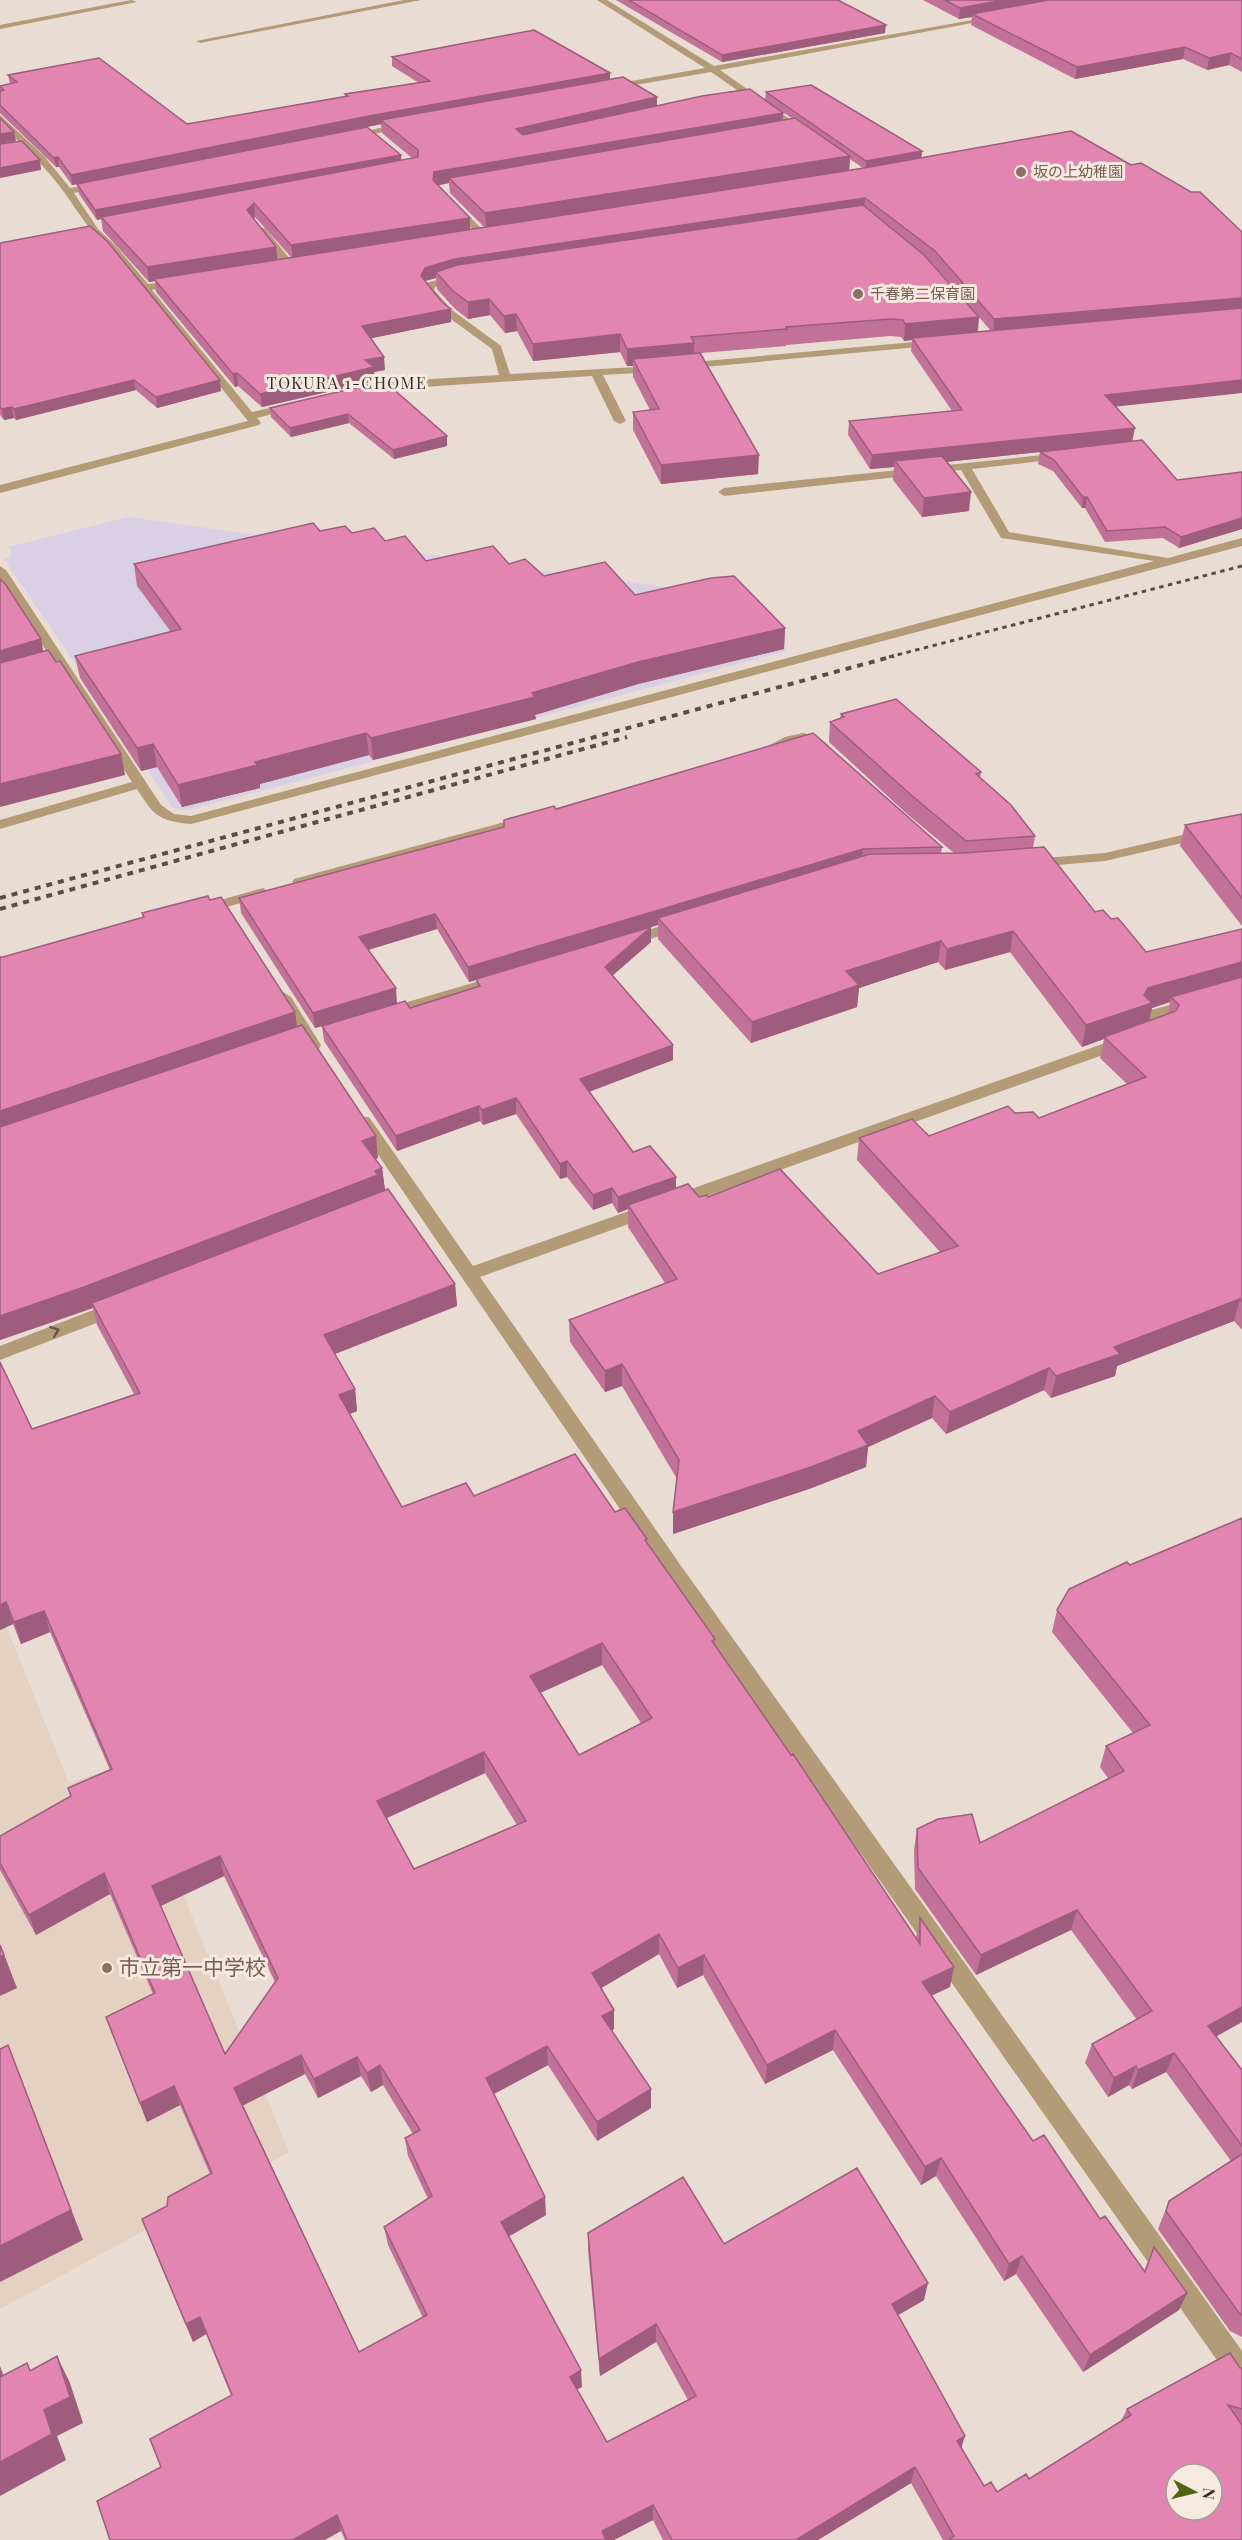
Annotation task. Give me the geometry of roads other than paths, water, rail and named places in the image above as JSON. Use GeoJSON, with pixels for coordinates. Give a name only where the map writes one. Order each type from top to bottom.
{"type":"FeatureCollection","features":[{"type":"Feature","properties":{"kind":"street"},"geometry":{"type":"LineString","coordinates":[[200,41],[417,0]]}},
{"type":"Feature","properties":{"kind":"street"},"geometry":{"type":"LineString","coordinates":[[601,0],[711,68],[815,141]]}},
{"type":"Feature","properties":{"kind":"street"},"geometry":{"type":"LineString","coordinates":[[0,27],[133,2]]}},
{"type":"Feature","properties":{"kind":"street"},"geometry":{"type":"LineString","coordinates":[[603,89],[1002,16]]}},
{"type":"Feature","properties":{"kind":"street"},"geometry":{"type":"LineString","coordinates":[[737,97],[748,94]]}},
{"type":"Feature","properties":{"kind":"street"},"geometry":{"type":"LineString","coordinates":[[0,118],[22,146],[68,191],[92,229],[113,248],[255,423],[0,489]]}},
{"type":"Feature","properties":{"kind":"street"},"geometry":{"type":"LineString","coordinates":[[336,138],[416,123]]}},
{"type":"Feature","properties":{"kind":"street"},"geometry":{"type":"LineString","coordinates":[[784,130],[796,128]]}},
{"type":"Feature","properties":{"kind":"street"},"geometry":{"type":"LineString","coordinates":[[370,131],[379,139]]}},
{"type":"Feature","properties":{"kind":"street"},"geometry":{"type":"LineString","coordinates":[[68,191],[106,184]]}},
{"type":"Feature","properties":{"kind":"street"},"geometry":{"type":"LineString","coordinates":[[446,198],[483,235]]}},
{"type":"Feature","properties":{"kind":"street"},"geometry":{"type":"LineString","coordinates":[[255,222],[289,265]]}},
{"type":"Feature","properties":{"kind":"street"},"geometry":{"type":"LineString","coordinates":[[472,236],[495,233]]}},
{"type":"Feature","properties":{"kind":"street"},"geometry":{"type":"LineString","coordinates":[[278,267],[300,263]]}},
{"type":"Feature","properties":{"kind":"street"},"geometry":{"type":"LineString","coordinates":[[466,276],[438,281],[430,285],[429,290],[448,312],[497,348],[506,379]]}},
{"type":"Feature","properties":{"kind":"street"},"geometry":{"type":"LineString","coordinates":[[144,288],[189,281]]}},
{"type":"Feature","properties":{"kind":"street"},"geometry":{"type":"LineString","coordinates":[[359,391],[381,386],[597,374],[953,341]]}},
{"type":"Feature","properties":{"kind":"street"},"geometry":{"type":"LineString","coordinates":[[597,374],[620,421]]}},
{"type":"Feature","properties":{"kind":"street"},"geometry":{"type":"LineString","coordinates":[[250,416],[305,404]]}},
{"type":"Feature","properties":{"kind":"street"},"geometry":{"type":"LineString","coordinates":[[724,492],[966,468],[1080,454]]}},
{"type":"Feature","properties":{"kind":"street"},"geometry":{"type":"LineString","coordinates":[[966,468],[1005,535],[1172,561]]}},
{"type":"Feature","properties":{"kind":"street"},"geometry":{"type":"LineString","coordinates":[[0,570],[156,808],[170,818],[191,820],[1242,542]]}},
{"type":"Feature","properties":{"kind":"street"},"geometry":{"type":"LineString","coordinates":[[41,668],[62,662]]}},
{"type":"Feature","properties":{"kind":"street"},"geometry":{"type":"LineString","coordinates":[[759,754],[799,735],[812,737],[837,760]]}},
{"type":"Feature","properties":{"kind":"street"},"geometry":{"type":"LineString","coordinates":[[0,825],[140,784]]}},
{"type":"Feature","properties":{"kind":"street"},"geometry":{"type":"LineString","coordinates":[[179,916],[537,817]]}},
{"type":"Feature","properties":{"kind":"street"},"geometry":{"type":"LineString","coordinates":[[1012,865],[1105,857],[1242,825]]}},
{"type":"Feature","properties":{"kind":"street"},"geometry":{"type":"LineString","coordinates":[[224,902],[236,922]]}},
{"type":"Feature","properties":{"kind":"street"},"geometry":{"type":"LineString","coordinates":[[616,945],[696,921]]}},
{"type":"Feature","properties":{"kind":"street"},"geometry":{"type":"LineString","coordinates":[[365,1020],[514,976]]}},
{"type":"Feature","properties":{"kind":"street"},"geometry":{"type":"LineString","coordinates":[[272,980],[321,1057]]}},
{"type":"Feature","properties":{"kind":"street"},"geometry":{"type":"LineString","coordinates":[[468,1275],[1164,1027],[1150,1016],[1208,1000]]}},
{"type":"Feature","properties":{"kind":"street"},"geometry":{"type":"LineString","coordinates":[[353,1106],[406,1196],[468,1275],[672,1569],[1242,2374]]}},
{"type":"Feature","properties":{"kind":"street"},"geometry":{"type":"LineString","coordinates":[[0,1353],[133,1301]]}},
{"type":"Feature","properties":{"kind":"railway"},"geometry":{"type":"LineString","coordinates":[[889,657],[1242,566]]}},
{"type":"Feature","properties":{"kind":"railway"},"geometry":{"type":"LineString","coordinates":[[0,898],[894,656]]}},
{"type":"Feature","properties":{"kind":"railway"},"geometry":{"type":"LineString","coordinates":[[0,909],[627,737]]}},
{"type":"Feature","properties":{"kind":"place","name":"坂の上幼稚園"},"geometry":{"type":"Point","coordinates":[1021,172]}},
{"type":"Feature","properties":{"kind":"place","name":"千春第二保育園"},"geometry":{"type":"Point","coordinates":[858,294]}},
{"type":"Feature","properties":{"kind":"place","name":"市立第一中学校"},"geometry":{"type":"Point","coordinates":[107,1968]}},
{"type":"Feature","properties":{"kind":"district","name":"TOKURA 1-CHOME"},"geometry":{"type":"Point","coordinates":[347,383]}}]}
